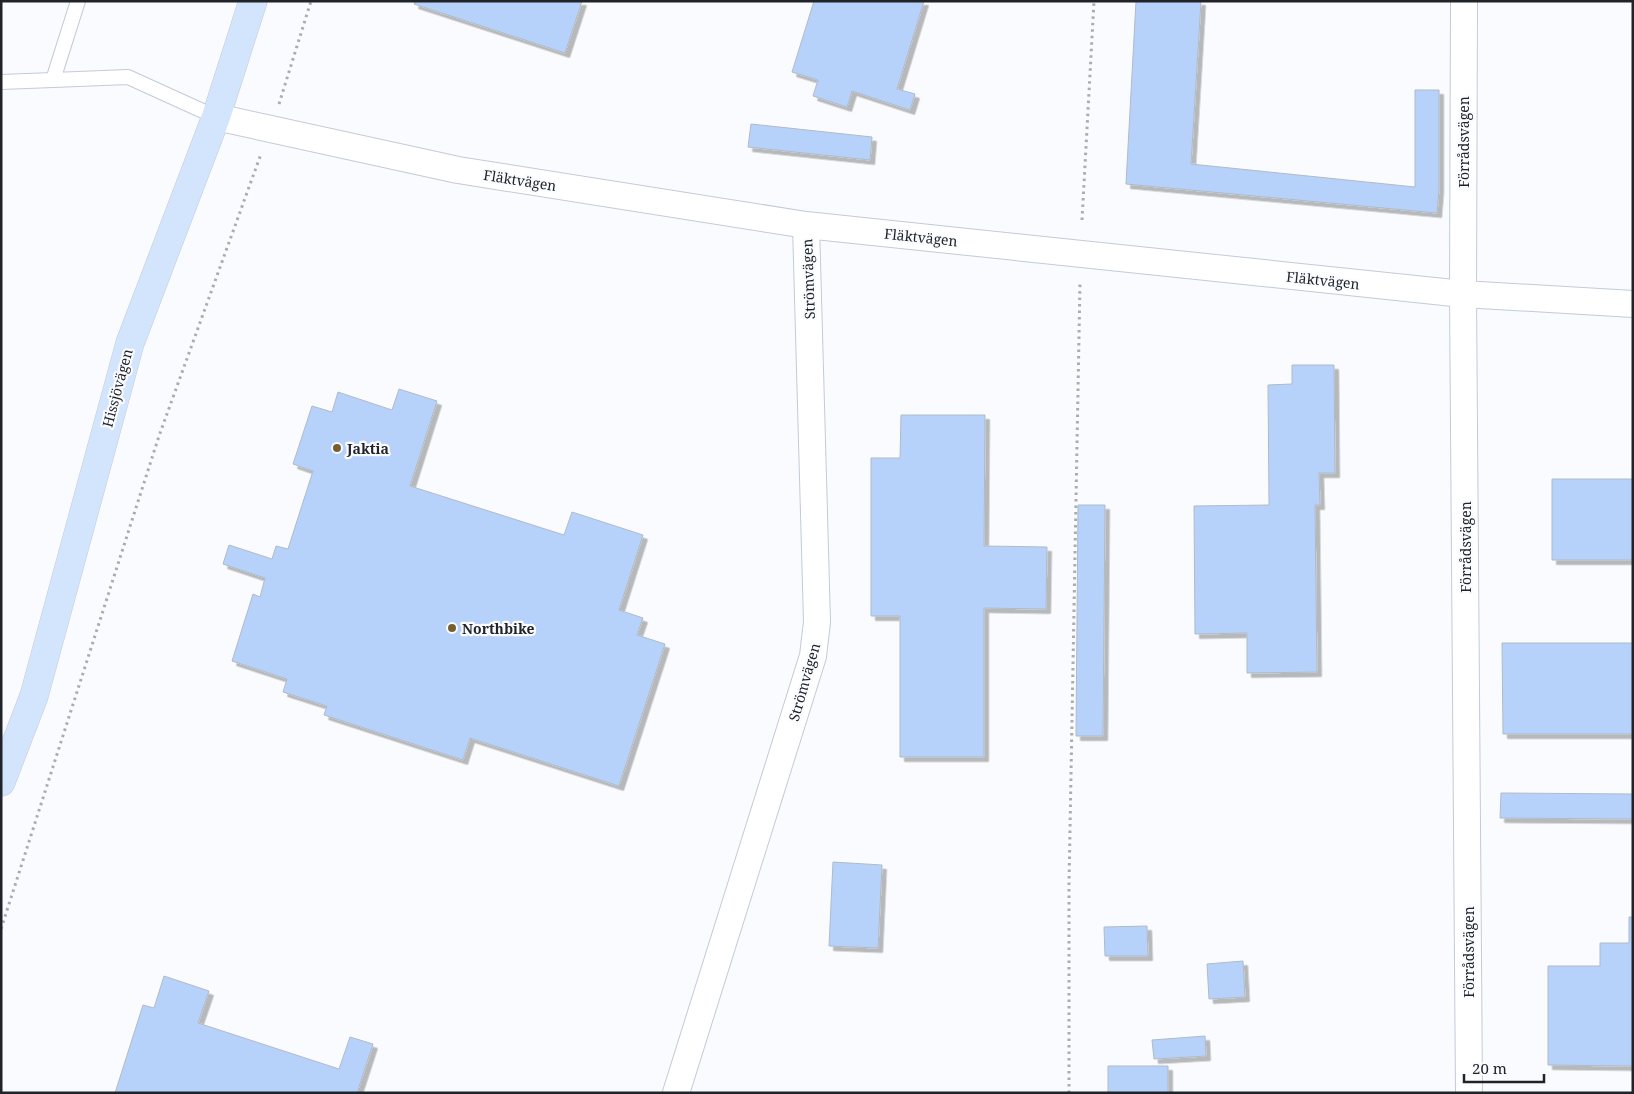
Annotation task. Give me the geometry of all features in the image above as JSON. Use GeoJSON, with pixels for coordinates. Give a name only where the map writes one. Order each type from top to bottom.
{"type":"FeatureCollection","features":[{"type":"Feature","properties":{"kind":"main road","name":"Hissjövägen"},"geometry":{"type":"LineString","coordinates":[[1,782],[34,696],[130,343],[216,117],[253,1]]}},
{"type":"Feature","properties":{"kind":"street","name":"Förrådsvägen"},"geometry":{"type":"LineString","coordinates":[[1464,1],[1463,294],[1469,1093]]}},
{"type":"Feature","properties":{"kind":"street","name":"Fläktvägen"},"geometry":{"type":"LineString","coordinates":[[216,117],[458,170],[806,224],[1463,294],[1633,304]]}},
{"type":"Feature","properties":{"kind":"street","name":"Strömvägen"},"geometry":{"type":"LineString","coordinates":[[676,1093],[813,656],[816,638],[806,224]]}},
{"type":"Feature","properties":{"kind":"lane"},"geometry":{"type":"LineString","coordinates":[[52,80],[78,1]]}},
{"type":"Feature","properties":{"kind":"lane"},"geometry":{"type":"LineString","coordinates":[[1,82],[128,77],[216,117]]}},
{"type":"Feature","properties":{"kind":"path"},"geometry":{"type":"LineString","coordinates":[[1,929],[160,436],[286,84],[311,1]]}},
{"type":"Feature","properties":{"kind":"path"},"geometry":{"type":"LineString","coordinates":[[1082,220],[1094,1]]}},
{"type":"Feature","properties":{"kind":"path"},"geometry":{"type":"LineString","coordinates":[[1069,1093],[1069,884],[1080,279]]}},
{"type":"Feature","properties":{"kind":"building"},"geometry":{"type":"Polygon","coordinates":[[[415,1],[582,1],[565,53],[414,4],[415,1]]]}},
{"type":"Feature","properties":{"kind":"building"},"geometry":{"type":"Polygon","coordinates":[[[814,1],[924,1],[897,89],[915,94],[910,110],[852,91],[847,107],[813,96],[818,80],[792,72],[814,1]]]}},
{"type":"Feature","properties":{"kind":"building"},"geometry":{"type":"Polygon","coordinates":[[[1136,1],[1201,1],[1191,164],[1415,187],[1415,90],[1439,90],[1439,189],[1437,213],[1126,184],[1136,1]]]}},
{"type":"Feature","properties":{"kind":"building"},"geometry":{"type":"Polygon","coordinates":[[[751,124],[872,137],[870,160],[748,147],[751,124]]]}},
{"type":"Feature","properties":{"kind":"building"},"geometry":{"type":"Polygon","coordinates":[[[1292,365],[1334,365],[1335,473],[1319,473],[1320,505],[1315,505],[1317,672],[1247,673],[1247,633],[1195,634],[1194,506],[1269,505],[1268,385],[1292,384],[1292,365]]]}},
{"type":"Feature","properties":{"kind":"building"},"geometry":{"type":"Polygon","coordinates":[[[399,389],[437,401],[410,486],[564,535],[572,512],[643,535],[619,610],[643,618],[637,635],[665,644],[619,786],[470,738],[463,760],[324,715],[327,706],[283,692],[287,679],[232,661],[253,594],[260,597],[265,578],[223,564],[229,545],[272,559],[276,546],[288,549],[313,471],[293,464],[312,406],[332,412],[338,392],[392,410],[399,389]]]}},
{"type":"Feature","properties":{"kind":"building"},"geometry":{"type":"Polygon","coordinates":[[[901,415],[985,415],[984,546],[1047,547],[1046,609],[984,608],[984,757],[900,757],[900,616],[871,616],[871,458],[900,458],[901,415]]]}},
{"type":"Feature","properties":{"kind":"building"},"geometry":{"type":"Polygon","coordinates":[[[1552,479],[1633,479],[1633,560],[1552,560],[1552,479]]]}},
{"type":"Feature","properties":{"kind":"building"},"geometry":{"type":"Polygon","coordinates":[[[1078,505],[1105,505],[1103,736],[1076,736],[1078,505]]]}},
{"type":"Feature","properties":{"kind":"building"},"geometry":{"type":"Polygon","coordinates":[[[1502,643],[1633,643],[1633,734],[1503,734],[1502,643]]]}},
{"type":"Feature","properties":{"kind":"building"},"geometry":{"type":"Polygon","coordinates":[[[1501,793],[1633,794],[1633,819],[1500,818],[1501,793]]]}},
{"type":"Feature","properties":{"kind":"building"},"geometry":{"type":"Polygon","coordinates":[[[833,862],[882,865],[878,948],[829,946],[833,862]]]}},
{"type":"Feature","properties":{"kind":"building"},"geometry":{"type":"Polygon","coordinates":[[[1629,917],[1633,917],[1633,1066],[1548,1065],[1548,966],[1600,966],[1600,943],[1629,943],[1629,917]]]}},
{"type":"Feature","properties":{"kind":"building"},"geometry":{"type":"Polygon","coordinates":[[[1147,926],[1148,956],[1105,956],[1104,927],[1147,926]]]}},
{"type":"Feature","properties":{"kind":"building"},"geometry":{"type":"Polygon","coordinates":[[[1243,961],[1245,997],[1209,999],[1207,964],[1243,961]]]}},
{"type":"Feature","properties":{"kind":"building"},"geometry":{"type":"Polygon","coordinates":[[[164,976],[209,991],[198,1023],[339,1069],[350,1037],[373,1044],[357,1093],[115,1093],[143,1005],[154,1008],[164,976]]]}},
{"type":"Feature","properties":{"kind":"building"},"geometry":{"type":"Polygon","coordinates":[[[1205,1036],[1206,1056],[1154,1059],[1152,1040],[1205,1036]]]}},
{"type":"Feature","properties":{"kind":"building"},"geometry":{"type":"Polygon","coordinates":[[[1108,1066],[1168,1066],[1168,1093],[1108,1093],[1108,1066]]]}},
{"type":"Feature","properties":{"kind":"place","name":"Jaktia"},"geometry":{"type":"Point","coordinates":[337,448]}},
{"type":"Feature","properties":{"kind":"place","name":"Northbike"},"geometry":{"type":"Point","coordinates":[452,628]}}]}
